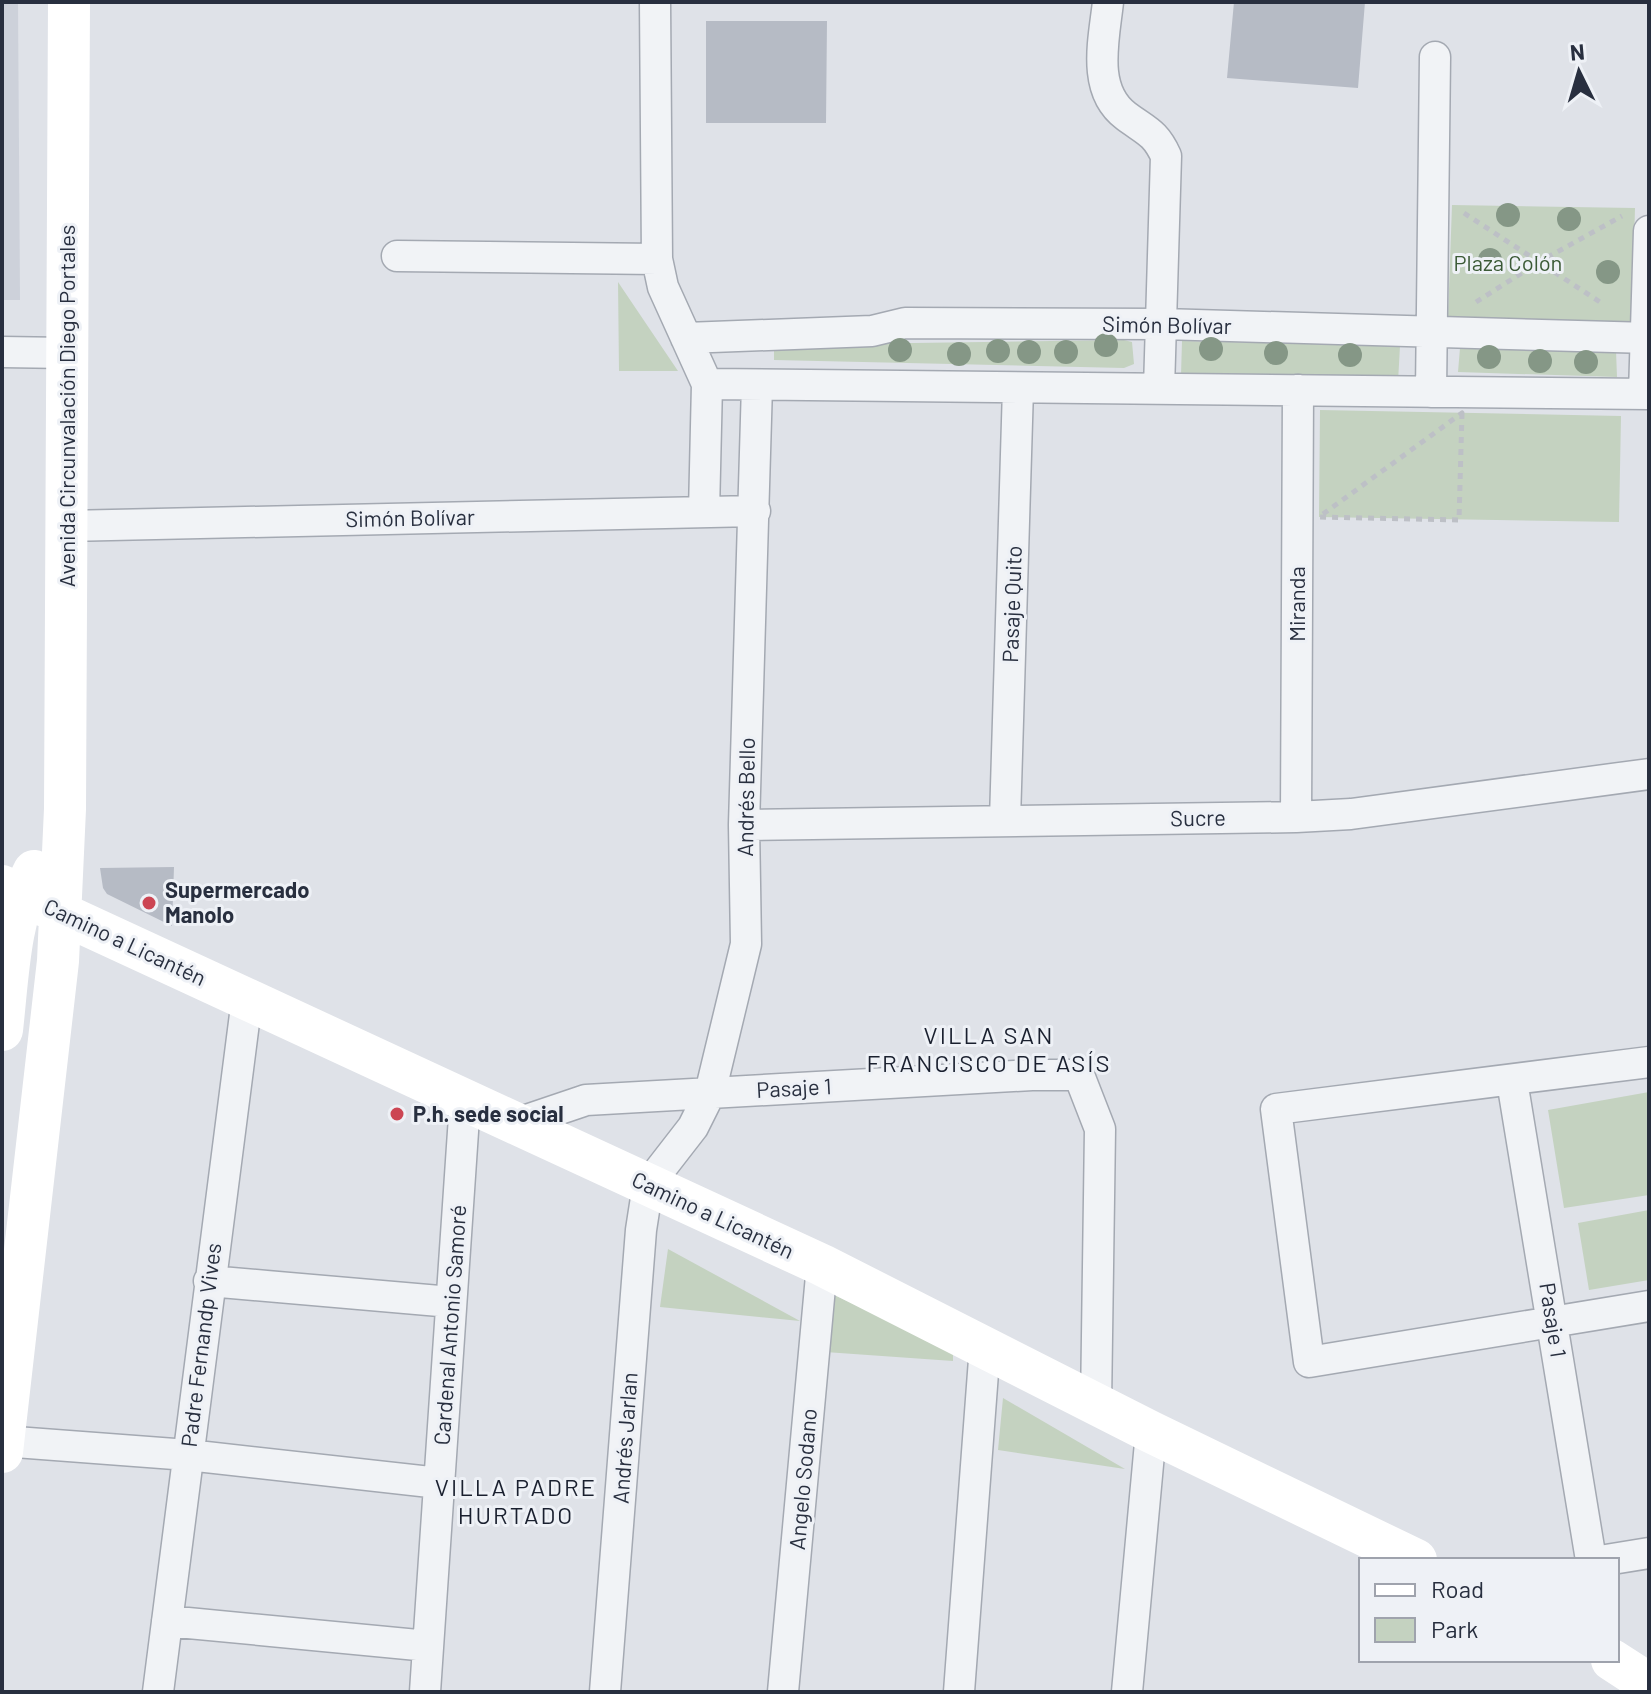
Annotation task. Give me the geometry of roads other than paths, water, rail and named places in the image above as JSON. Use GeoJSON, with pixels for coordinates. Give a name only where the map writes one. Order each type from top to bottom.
{"type":"FeatureCollection","features":[{"type":"Feature","properties":{"kind":"street","name":"Avenida Circunvalación Diego Portales"},"geometry":{"type":"LineString","coordinates":[[3,1444],[62,912],[69,2]]}},
{"type":"Feature","properties":{"kind":"street"},"geometry":{"type":"LineString","coordinates":[[655,2],[657,259],[663,287],[707,384],[704,512]]}},
{"type":"Feature","properties":{"kind":"street"},"geometry":{"type":"LineString","coordinates":[[1108,2],[1102,66],[1108,94],[1125,116],[1153,134],[1166,156],[1159,389]]}},
{"type":"Feature","properties":{"kind":"street"},"geometry":{"type":"LineString","coordinates":[[1431,392],[1435,57]]}},
{"type":"Feature","properties":{"kind":"street"},"geometry":{"type":"LineString","coordinates":[[707,384],[1646,394],[1642,220]]}},
{"type":"Feature","properties":{"kind":"street"},"geometry":{"type":"LineString","coordinates":[[397,256],[657,259]]}},
{"type":"Feature","properties":{"kind":"street","name":"Simón Bolívar"},"geometry":{"type":"LineString","coordinates":[[686,338],[872,331],[905,323],[1162,324],[1647,338]]}},
{"type":"Feature","properties":{"kind":"street"},"geometry":{"type":"LineString","coordinates":[[2,352],[67,353]]}},
{"type":"Feature","properties":{"kind":"street","name":"Andrés Bello"},"geometry":{"type":"LineString","coordinates":[[648,1185],[693,1127],[710,1093],[746,944],[744,825],[757,385]]}},
{"type":"Feature","properties":{"kind":"street","name":"Pasaje Quito"},"geometry":{"type":"LineString","coordinates":[[1005,820],[1018,388]]}},
{"type":"Feature","properties":{"kind":"street","name":"Miranda"},"geometry":{"type":"LineString","coordinates":[[1296,817],[1298,390]]}},
{"type":"Feature","properties":{"kind":"street","name":"Simón Bolívar"},"geometry":{"type":"LineString","coordinates":[[66,526],[755,511]]}},
{"type":"Feature","properties":{"kind":"street","name":"Sucre"},"geometry":{"type":"LineString","coordinates":[[744,825],[1351,814],[1649,774]]}},
{"type":"Feature","properties":{"kind":"street","name":"Avenida Circunvalación Diego Portales"},"geometry":{"type":"LineString","coordinates":[[2,1030],[13,940],[9,890],[65,809]]}},
{"type":"Feature","properties":{"kind":"street","name":"Camino a Licantén"},"geometry":{"type":"LineString","coordinates":[[9,890],[822,1265],[1096,1405],[1412,1558]]}},
{"type":"Feature","properties":{"kind":"street","name":"Padre Fernandp Vives"},"geometry":{"type":"LineString","coordinates":[[158,1692],[247,999]]}},
{"type":"Feature","properties":{"kind":"street"},"geometry":{"type":"LineString","coordinates":[[1649,1062],[1276,1109],[1309,1362],[1649,1306]]}},
{"type":"Feature","properties":{"kind":"street","name":"Pasaje 1"},"geometry":{"type":"LineString","coordinates":[[515,1124],[586,1100],[1079,1075],[1100,1129],[1096,1405]]}},
{"type":"Feature","properties":{"kind":"street","name":"Pasaje 1"},"geometry":{"type":"LineString","coordinates":[[1512,1081],[1591,1558]]}},
{"type":"Feature","properties":{"kind":"street","name":"Cardenal Antonio Samoré"},"geometry":{"type":"LineString","coordinates":[[425,1692],[465,1102]]}},
{"type":"Feature","properties":{"kind":"street","name":"Andrés Jarlan"},"geometry":{"type":"LineString","coordinates":[[605,1692],[641,1230],[648,1185]]}},
{"type":"Feature","properties":{"kind":"street","name":"Angelo Sodano"},"geometry":{"type":"LineString","coordinates":[[783,1692],[822,1265]]}},
{"type":"Feature","properties":{"kind":"street"},"geometry":{"type":"LineString","coordinates":[[209,1281],[451,1302]]}},
{"type":"Feature","properties":{"kind":"street"},"geometry":{"type":"LineString","coordinates":[[959,1692],[985,1346]]}},
{"type":"Feature","properties":{"kind":"street"},"geometry":{"type":"LineString","coordinates":[[1127,1692],[1151,1432]]}},
{"type":"Feature","properties":{"kind":"street"},"geometry":{"type":"LineString","coordinates":[[3,1444],[188,1455],[439,1483]]}},
{"type":"Feature","properties":{"kind":"street"},"geometry":{"type":"LineString","coordinates":[[1618,1558],[1649,1553]]}},
{"type":"Feature","properties":{"kind":"street"},"geometry":{"type":"LineString","coordinates":[[167,1621],[428,1646]]}},
{"type":"Feature","properties":{"kind":"street"},"geometry":{"type":"LineString","coordinates":[[1615,1662],[1649,1684]]}},
{"type":"Feature","properties":{"kind":"place","name":"Supermercado Manolo"},"geometry":{"type":"Point","coordinates":[149,903]}},
{"type":"Feature","properties":{"kind":"place","name":"P.h. sede social"},"geometry":{"type":"Point","coordinates":[397,1114]}},
{"type":"Feature","properties":{"kind":"district","name":"VILLA SAN FRANCISCO DE ASÍS"},"geometry":{"type":"Point","coordinates":[989,1050]}},
{"type":"Feature","properties":{"kind":"district","name":"VILLA PADRE HURTADO"},"geometry":{"type":"Point","coordinates":[516,1502]}},
{"type":"Feature","properties":{"kind":"park label","name":"Plaza Colón"},"geometry":{"type":"Point","coordinates":[1508,263]}}]}
